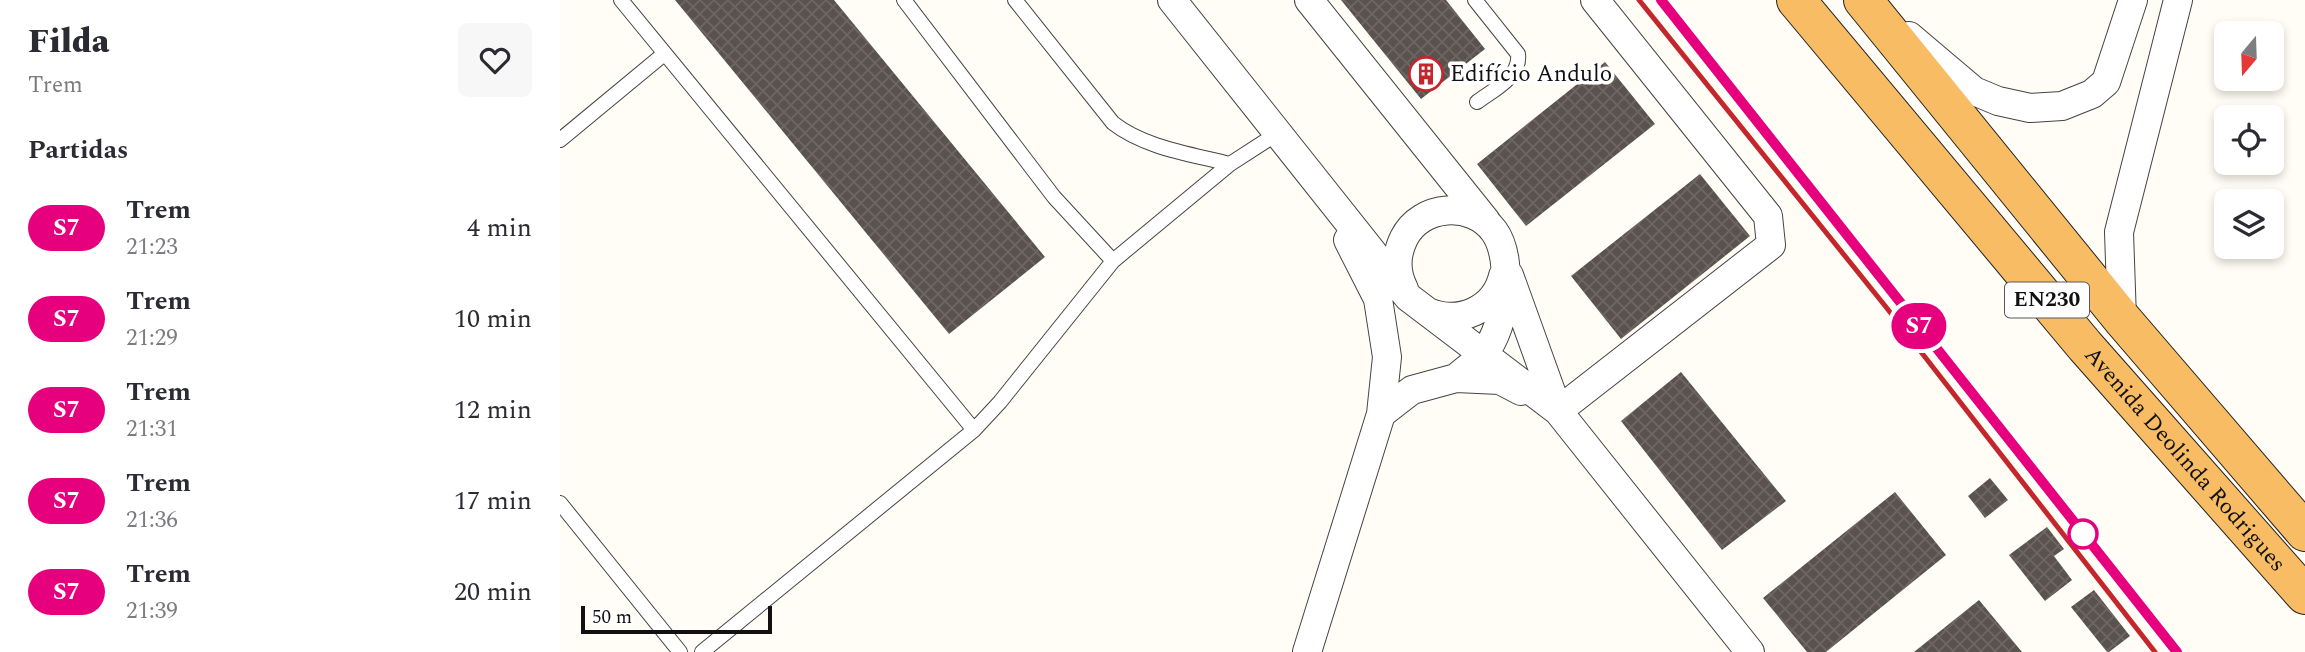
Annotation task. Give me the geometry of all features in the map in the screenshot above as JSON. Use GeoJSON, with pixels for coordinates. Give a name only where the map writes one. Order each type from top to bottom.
{"type":"FeatureCollection","features":[{"type":"Feature","properties":{"kind":"highway","name":"Avenida Deolinda Rodrigues"},"geometry":{"type":"LineString","coordinates":[[1797,0],[2085,346],[2305,594]]}},
{"type":"Feature","properties":{"kind":"highway","name":"Avenida Deolinda Rodrigues"},"geometry":{"type":"LineString","coordinates":[[1863,0],[2122,319],[2305,532]]}},
{"type":"Feature","properties":{"kind":"street"},"geometry":{"type":"LineString","coordinates":[[1172,0],[1415,303],[1485,353],[1558,411],[1749,652]]}},
{"type":"Feature","properties":{"kind":"street"},"geometry":{"type":"LineString","coordinates":[[1310,0],[1494,231],[1502,248],[1505,298],[1498,328],[1485,353],[1456,377]]}},
{"type":"Feature","properties":{"kind":"street"},"geometry":{"type":"LineString","coordinates":[[1558,411],[1771,244],[1768,216],[1595,0]]}},
{"type":"Feature","properties":{"kind":"street"},"geometry":{"type":"LineString","coordinates":[[1872,0],[1974,91],[1998,101],[2030,108],[2062,106],[2092,94],[2106,82],[2133,0]]}},
{"type":"Feature","properties":{"kind":"street"},"geometry":{"type":"LineString","coordinates":[[2122,319],[2119,232],[2178,0]]}},
{"type":"Feature","properties":{"kind":"street"},"geometry":{"type":"LineString","coordinates":[[1307,652],[1381,414],[1387,357],[1378,299],[1321,186]]}},
{"type":"Feature","properties":{"kind":"street"},"geometry":{"type":"LineString","coordinates":[[1494,231],[1481,219],[1466,212],[1449,210],[1433,213],[1418,221],[1406,234],[1399,249],[1397,265],[1400,282],[1415,303],[1440,317],[1459,317],[1476,311],[1491,300],[1501,284],[1505,266]]}},
{"type":"Feature","properties":{"kind":"street"},"geometry":{"type":"LineString","coordinates":[[1505,266],[1558,411]]}},
{"type":"Feature","properties":{"kind":"street"},"geometry":{"type":"LineString","coordinates":[[1381,414],[1412,390],[1456,377],[1500,380],[1558,411]]}},
{"type":"Feature","properties":{"kind":"lane"},"geometry":{"type":"LineString","coordinates":[[621,0],[974,430]]}},
{"type":"Feature","properties":{"kind":"lane"},"geometry":{"type":"LineString","coordinates":[[904,0],[1054,197],[1113,261]]}},
{"type":"Feature","properties":{"kind":"lane"},"geometry":{"type":"LineString","coordinates":[[1015,0],[1113,123],[1125,132],[1149,142],[1230,164]]}},
{"type":"Feature","properties":{"kind":"lane"},"geometry":{"type":"LineString","coordinates":[[1475,0],[1518,54],[1519,64],[1514,73],[1477,103]]}},
{"type":"Feature","properties":{"kind":"lane"},"geometry":{"type":"LineString","coordinates":[[560,141],[664,54]]}},
{"type":"Feature","properties":{"kind":"lane"},"geometry":{"type":"LineString","coordinates":[[702,652],[974,430],[1000,402],[1113,261],[1230,164],[1278,133]]}},
{"type":"Feature","properties":{"kind":"lane"},"geometry":{"type":"LineString","coordinates":[[560,503],[680,652]]}},
{"type":"Feature","properties":{"kind":"building"},"geometry":{"type":"Polygon","coordinates":[[[675,0],[834,0],[1045,257],[949,334],[675,0]]]}},
{"type":"Feature","properties":{"kind":"building","name":"Edifício Andulo"},"geometry":{"type":"Polygon","coordinates":[[[1341,0],[1446,0],[1485,49],[1421,99],[1341,0]]]}},
{"type":"Feature","properties":{"kind":"building"},"geometry":{"type":"Polygon","coordinates":[[[1605,62],[1655,124],[1526,226],[1477,164],[1605,62]]]}},
{"type":"Feature","properties":{"kind":"building"},"geometry":{"type":"Polygon","coordinates":[[[1700,174],[1750,236],[1621,339],[1571,276],[1700,174]]]}},
{"type":"Feature","properties":{"kind":"building"},"geometry":{"type":"Polygon","coordinates":[[[1681,372],[1786,501],[1722,550],[1621,421],[1681,372]]]}},
{"type":"Feature","properties":{"kind":"building"},"geometry":{"type":"Polygon","coordinates":[[[1990,478],[2008,500],[1985,518],[1968,496],[1990,478]]]}},
{"type":"Feature","properties":{"kind":"building"},"geometry":{"type":"Polygon","coordinates":[[[1895,492],[1946,555],[1826,652],[1807,652],[1763,598],[1895,492]]]}},
{"type":"Feature","properties":{"kind":"building"},"geometry":{"type":"Polygon","coordinates":[[[2047,527],[2064,549],[2054,556],[2072,580],[2045,601],[2009,555],[2047,527]]]}},
{"type":"Feature","properties":{"kind":"building"},"geometry":{"type":"Polygon","coordinates":[[[2094,590],[2130,636],[2109,652],[2071,607],[2094,590]]]}},
{"type":"Feature","properties":{"kind":"building"},"geometry":{"type":"Polygon","coordinates":[[[1979,600],[2022,652],[1914,652],[1979,600]]]}},
{"type":"Feature","properties":{"kind":"railway"},"geometry":{"type":"LineString","coordinates":[[1639,0],[1886,307],[2155,652]]}},
{"type":"Feature","properties":{"kind":"railway"},"geometry":{"type":"LineString","coordinates":[[1661,0],[2177,652]]}},
{"type":"Feature","properties":{"kind":"train","name":"S7"},"geometry":{"type":"LineString","coordinates":[[1661,0],[2177,652]]}},
{"type":"Feature","properties":{"kind":"place","name":"Edifício Andulo"},"geometry":{"type":"Point","coordinates":[1426,74]}}]}
